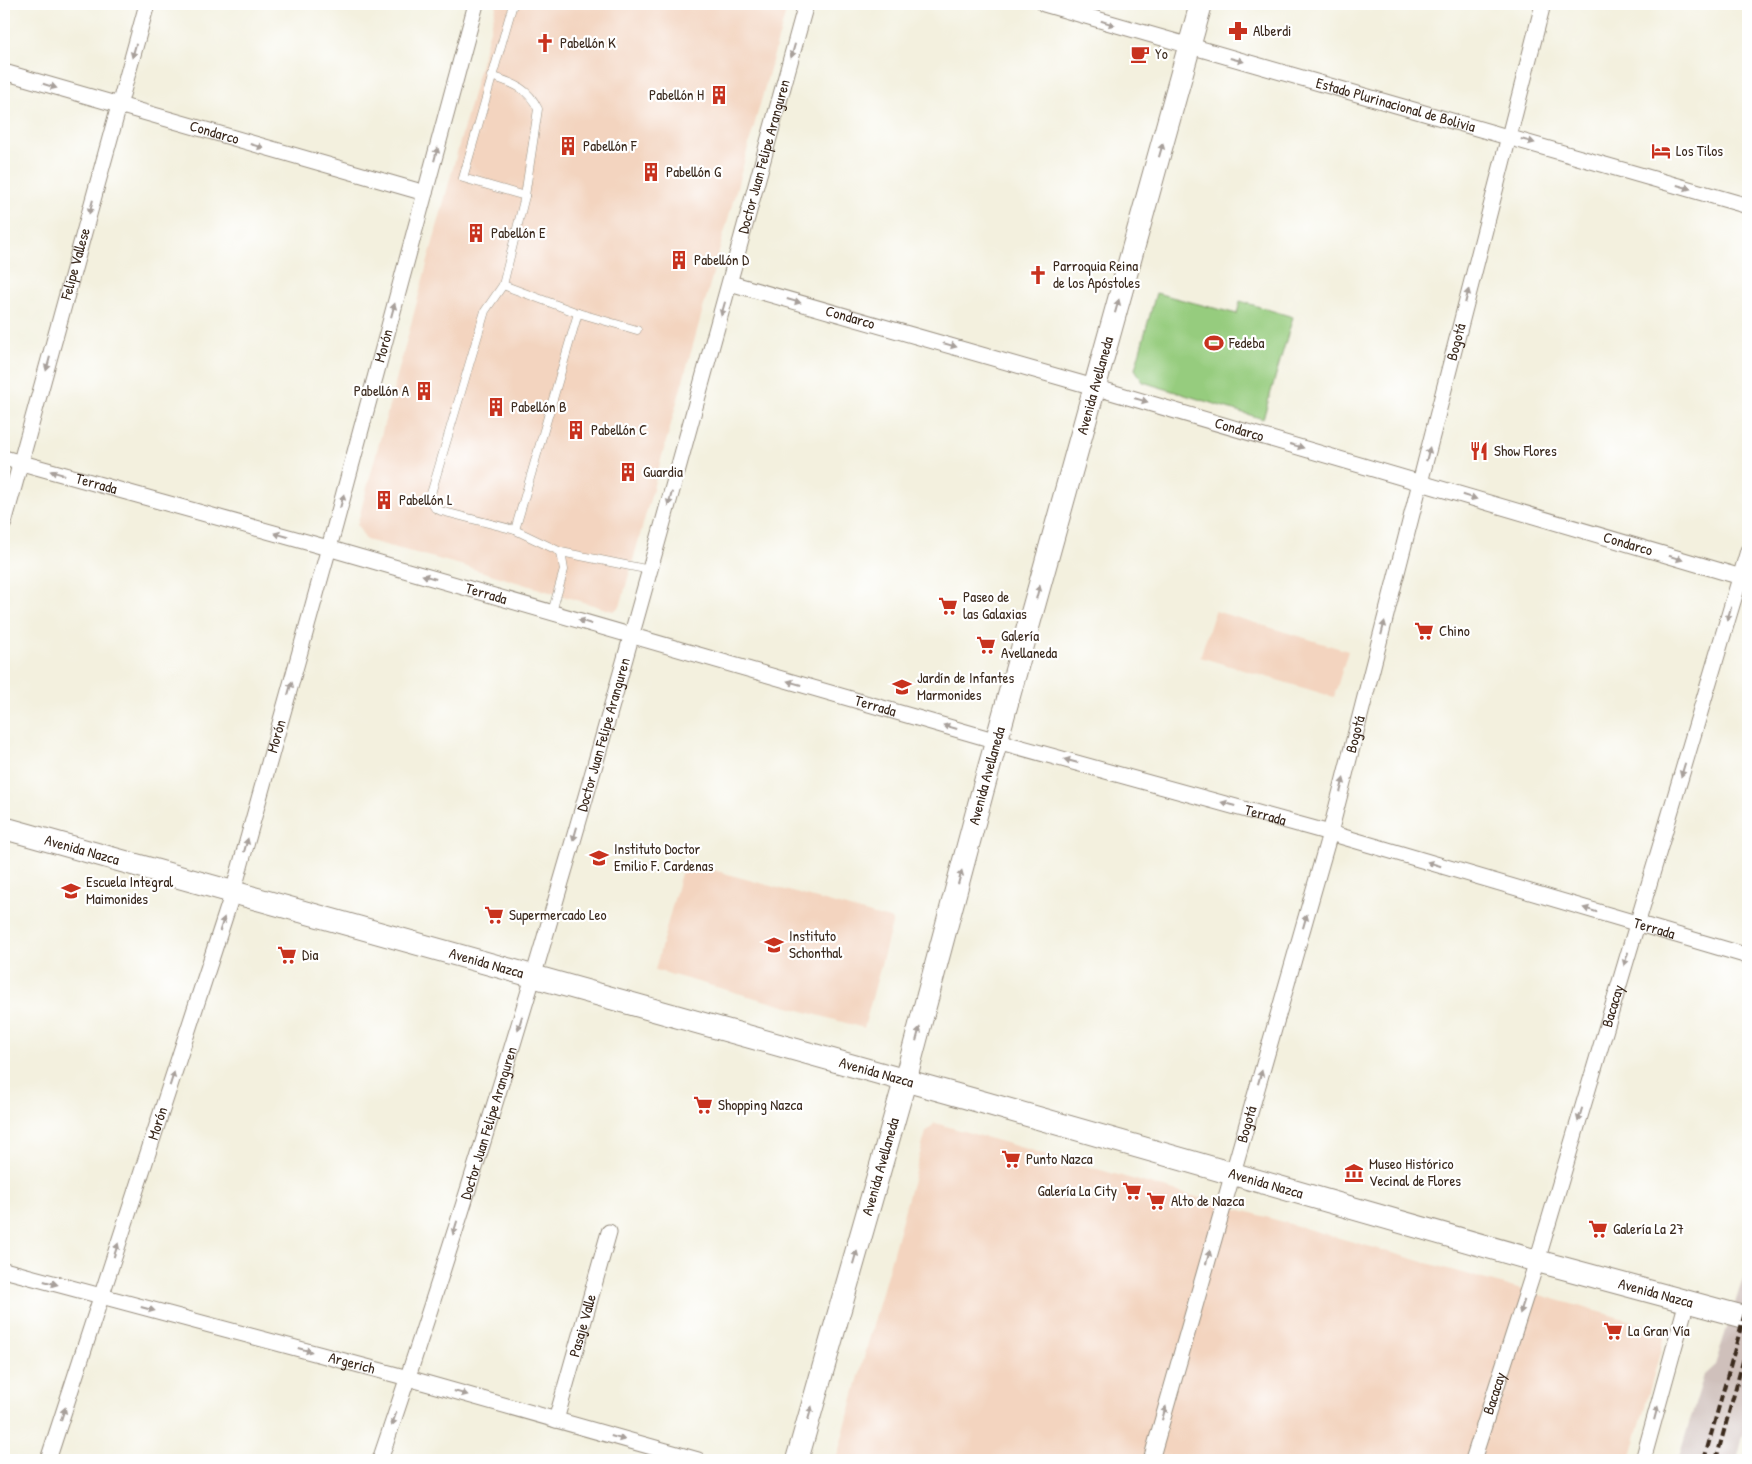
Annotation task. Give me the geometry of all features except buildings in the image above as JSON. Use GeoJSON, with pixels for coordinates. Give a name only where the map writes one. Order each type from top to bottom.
{"type":"FeatureCollection","features":[{"type":"Feature","properties":{"kind":"main road","name":"Avenida Avellaneda"},"geometry":{"type":"LineString","coordinates":[[797,1460],[905,1081],[1094,387],[1202,4]]}},
{"type":"Feature","properties":{"kind":"main road","name":"Avenida Nazca"},"geometry":{"type":"LineString","coordinates":[[4,828],[535,976],[1537,1261],[1748,1318]]}},
{"type":"Feature","properties":{"kind":"street","name":"Felipe Vallese"},"geometry":{"type":"LineString","coordinates":[[4,523],[147,4]]}},
{"type":"Feature","properties":{"kind":"street","name":"Morón"},"geometry":{"type":"LineString","coordinates":[[48,1460],[233,892],[476,4]]}},
{"type":"Feature","properties":{"kind":"street","name":"Doctor Juan Felipe Aranguren"},"geometry":{"type":"LineString","coordinates":[[380,1460],[408,1378],[535,976],[632,636],[806,4]]}},
{"type":"Feature","properties":{"kind":"street","name":"Estado Plurinacional de Bolivia"},"geometry":{"type":"LineString","coordinates":[[1044,4],[1190,47],[1508,135],[1748,206]]}},
{"type":"Feature","properties":{"kind":"street","name":"Bogotá"},"geometry":{"type":"LineString","coordinates":[[1151,1460],[1330,833],[1543,4]]}},
{"type":"Feature","properties":{"kind":"street","name":"Condarco"},"geometry":{"type":"LineString","coordinates":[[4,72],[118,107],[425,193]]}},
{"type":"Feature","properties":{"kind":"street","name":"Condarco"},"geometry":{"type":"LineString","coordinates":[[730,283],[1094,387],[1744,578]]}},
{"type":"Feature","properties":{"kind":"street","name":"Terrada"},"geometry":{"type":"LineString","coordinates":[[4,458],[328,548],[997,741],[1330,833],[1748,956]]}},
{"type":"Feature","properties":{"kind":"street","name":"Bacacay"},"geometry":{"type":"LineString","coordinates":[[1473,1460],[1537,1261],[1637,924],[1744,578],[1748,551]]}},
{"type":"Feature","properties":{"kind":"street","name":"Pasaje Valle"},"geometry":{"type":"LineString","coordinates":[[556,1420],[609,1232]]}},
{"type":"Feature","properties":{"kind":"street","name":"Argerich"},"geometry":{"type":"LineString","coordinates":[[4,1270],[408,1378],[698,1460]]}},
{"type":"Feature","properties":{"kind":"street"},"geometry":{"type":"LineString","coordinates":[[1643,1460],[1687,1301]]}},
{"type":"Feature","properties":{"kind":"lane"},"geometry":{"type":"LineString","coordinates":[[513,4],[463,178],[525,196]]}},
{"type":"Feature","properties":{"kind":"lane"},"geometry":{"type":"LineString","coordinates":[[491,76],[518,85],[532,97],[538,109],[525,196],[503,285],[486,311],[430,497],[435,508],[441,511],[516,530],[561,552],[650,570]]}},
{"type":"Feature","properties":{"kind":"lane"},"geometry":{"type":"LineString","coordinates":[[503,285],[578,313],[637,330]]}},
{"type":"Feature","properties":{"kind":"lane"},"geometry":{"type":"LineString","coordinates":[[516,530],[578,313]]}},
{"type":"Feature","properties":{"kind":"lane"},"geometry":{"type":"LineString","coordinates":[[552,612],[564,570],[561,552]]}},
{"type":"Feature","properties":{"kind":"shaded area"},"geometry":{"type":"Polygon","coordinates":[[[497,4],[788,4],[620,607],[613,611],[457,564],[366,540],[357,525],[497,4]]]}},
{"type":"Feature","properties":{"kind":"shaded area"},"geometry":{"type":"Polygon","coordinates":[[[1215,611],[1348,651],[1334,697],[1200,657],[1215,611]]]}},
{"type":"Feature","properties":{"kind":"shaded area","name":"Instituto Schonthal"},"geometry":{"type":"Polygon","coordinates":[[[684,862],[893,920],[864,1028],[655,970],[684,862]]]}},
{"type":"Feature","properties":{"kind":"shaded area"},"geometry":{"type":"Polygon","coordinates":[[[935,1123],[1666,1331],[1630,1460],[836,1460],[926,1132],[935,1123]]]}},
{"type":"Feature","properties":{"kind":"shaded area"},"geometry":{"type":"Polygon","coordinates":[[[1748,1263],[1748,1417],[1737,1460],[1678,1460],[1704,1375],[1715,1365],[1748,1263]]]}},
{"type":"Feature","properties":{"kind":"green space","name":"Fedeba"},"geometry":{"type":"Polygon","coordinates":[[[1156,293],[1237,314],[1240,301],[1293,317],[1263,419],[1143,382],[1135,369],[1156,293]]]}},
{"type":"Feature","properties":{"kind":"railway"},"geometry":{"type":"LineString","coordinates":[[1704,1460],[1748,1302]]}},
{"type":"Feature","properties":{"kind":"railway"},"geometry":{"type":"LineString","coordinates":[[1716,1460],[1748,1343]]}},
{"type":"Feature","properties":{"kind":"place","name":"Alberdi"},"geometry":{"type":"Point","coordinates":[1238,31]}},
{"type":"Feature","properties":{"kind":"place","name":"Pabellón K"},"geometry":{"type":"Point","coordinates":[545,43]}},
{"type":"Feature","properties":{"kind":"place","name":"Yo"},"geometry":{"type":"Point","coordinates":[1140,54]}},
{"type":"Feature","properties":{"kind":"place","name":"Pabellón H"},"geometry":{"type":"Point","coordinates":[719,95]}},
{"type":"Feature","properties":{"kind":"place","name":"Pabellón F"},"geometry":{"type":"Point","coordinates":[568,146]}},
{"type":"Feature","properties":{"kind":"place","name":"Los Tilos"},"geometry":{"type":"Point","coordinates":[1661,151]}},
{"type":"Feature","properties":{"kind":"place","name":"Pabellón G"},"geometry":{"type":"Point","coordinates":[651,172]}},
{"type":"Feature","properties":{"kind":"place","name":"Pabellón E"},"geometry":{"type":"Point","coordinates":[476,233]}},
{"type":"Feature","properties":{"kind":"place","name":"Pabellón D"},"geometry":{"type":"Point","coordinates":[679,260]}},
{"type":"Feature","properties":{"kind":"place","name":"Parroquia Reina de los Apóstoles"},"geometry":{"type":"Point","coordinates":[1038,275]}},
{"type":"Feature","properties":{"kind":"place","name":"Fedeba"},"geometry":{"type":"Point","coordinates":[1214,343]}},
{"type":"Feature","properties":{"kind":"place","name":"Pabellón A"},"geometry":{"type":"Point","coordinates":[424,391]}},
{"type":"Feature","properties":{"kind":"place","name":"Pabellón B"},"geometry":{"type":"Point","coordinates":[496,407]}},
{"type":"Feature","properties":{"kind":"place","name":"Pabellón C"},"geometry":{"type":"Point","coordinates":[576,430]}},
{"type":"Feature","properties":{"kind":"place","name":"Show Flores"},"geometry":{"type":"Point","coordinates":[1479,451]}},
{"type":"Feature","properties":{"kind":"place","name":"Guardia"},"geometry":{"type":"Point","coordinates":[628,472]}},
{"type":"Feature","properties":{"kind":"place","name":"Pabellón L"},"geometry":{"type":"Point","coordinates":[384,500]}},
{"type":"Feature","properties":{"kind":"place","name":"Paseo de las Galaxias"},"geometry":{"type":"Point","coordinates":[948,606]}},
{"type":"Feature","properties":{"kind":"place","name":"Chino"},"geometry":{"type":"Point","coordinates":[1424,631]}},
{"type":"Feature","properties":{"kind":"place","name":"Galería Avellaneda"},"geometry":{"type":"Point","coordinates":[986,645]}},
{"type":"Feature","properties":{"kind":"place","name":"Jardín de Infantes Marmonides"},"geometry":{"type":"Point","coordinates":[902,687]}},
{"type":"Feature","properties":{"kind":"place","name":"Instituto Doctor Emilio F. Cardenas"},"geometry":{"type":"Point","coordinates":[599,858]}},
{"type":"Feature","properties":{"kind":"place","name":"Escuela Integral Maimonides"},"geometry":{"type":"Point","coordinates":[71,891]}},
{"type":"Feature","properties":{"kind":"place","name":"Supermercado Leo"},"geometry":{"type":"Point","coordinates":[494,915]}},
{"type":"Feature","properties":{"kind":"place","name":"Instituto Schonthal"},"geometry":{"type":"Point","coordinates":[774,945]}},
{"type":"Feature","properties":{"kind":"place","name":"Dia"},"geometry":{"type":"Point","coordinates":[287,955]}},
{"type":"Feature","properties":{"kind":"place","name":"Shopping Nazca"},"geometry":{"type":"Point","coordinates":[703,1105]}},
{"type":"Feature","properties":{"kind":"place","name":"Punto Nazca"},"geometry":{"type":"Point","coordinates":[1011,1159]}},
{"type":"Feature","properties":{"kind":"place","name":"Museo Histórico Vecinal de Flores"},"geometry":{"type":"Point","coordinates":[1354,1173]}},
{"type":"Feature","properties":{"kind":"place","name":"Galería La City"},"geometry":{"type":"Point","coordinates":[1132,1191]}},
{"type":"Feature","properties":{"kind":"place","name":"Alto de Nazca"},"geometry":{"type":"Point","coordinates":[1156,1201]}},
{"type":"Feature","properties":{"kind":"place","name":"Galería La 27"},"geometry":{"type":"Point","coordinates":[1598,1229]}},
{"type":"Feature","properties":{"kind":"place","name":"La Gran Vía"},"geometry":{"type":"Point","coordinates":[1613,1331]}}]}
